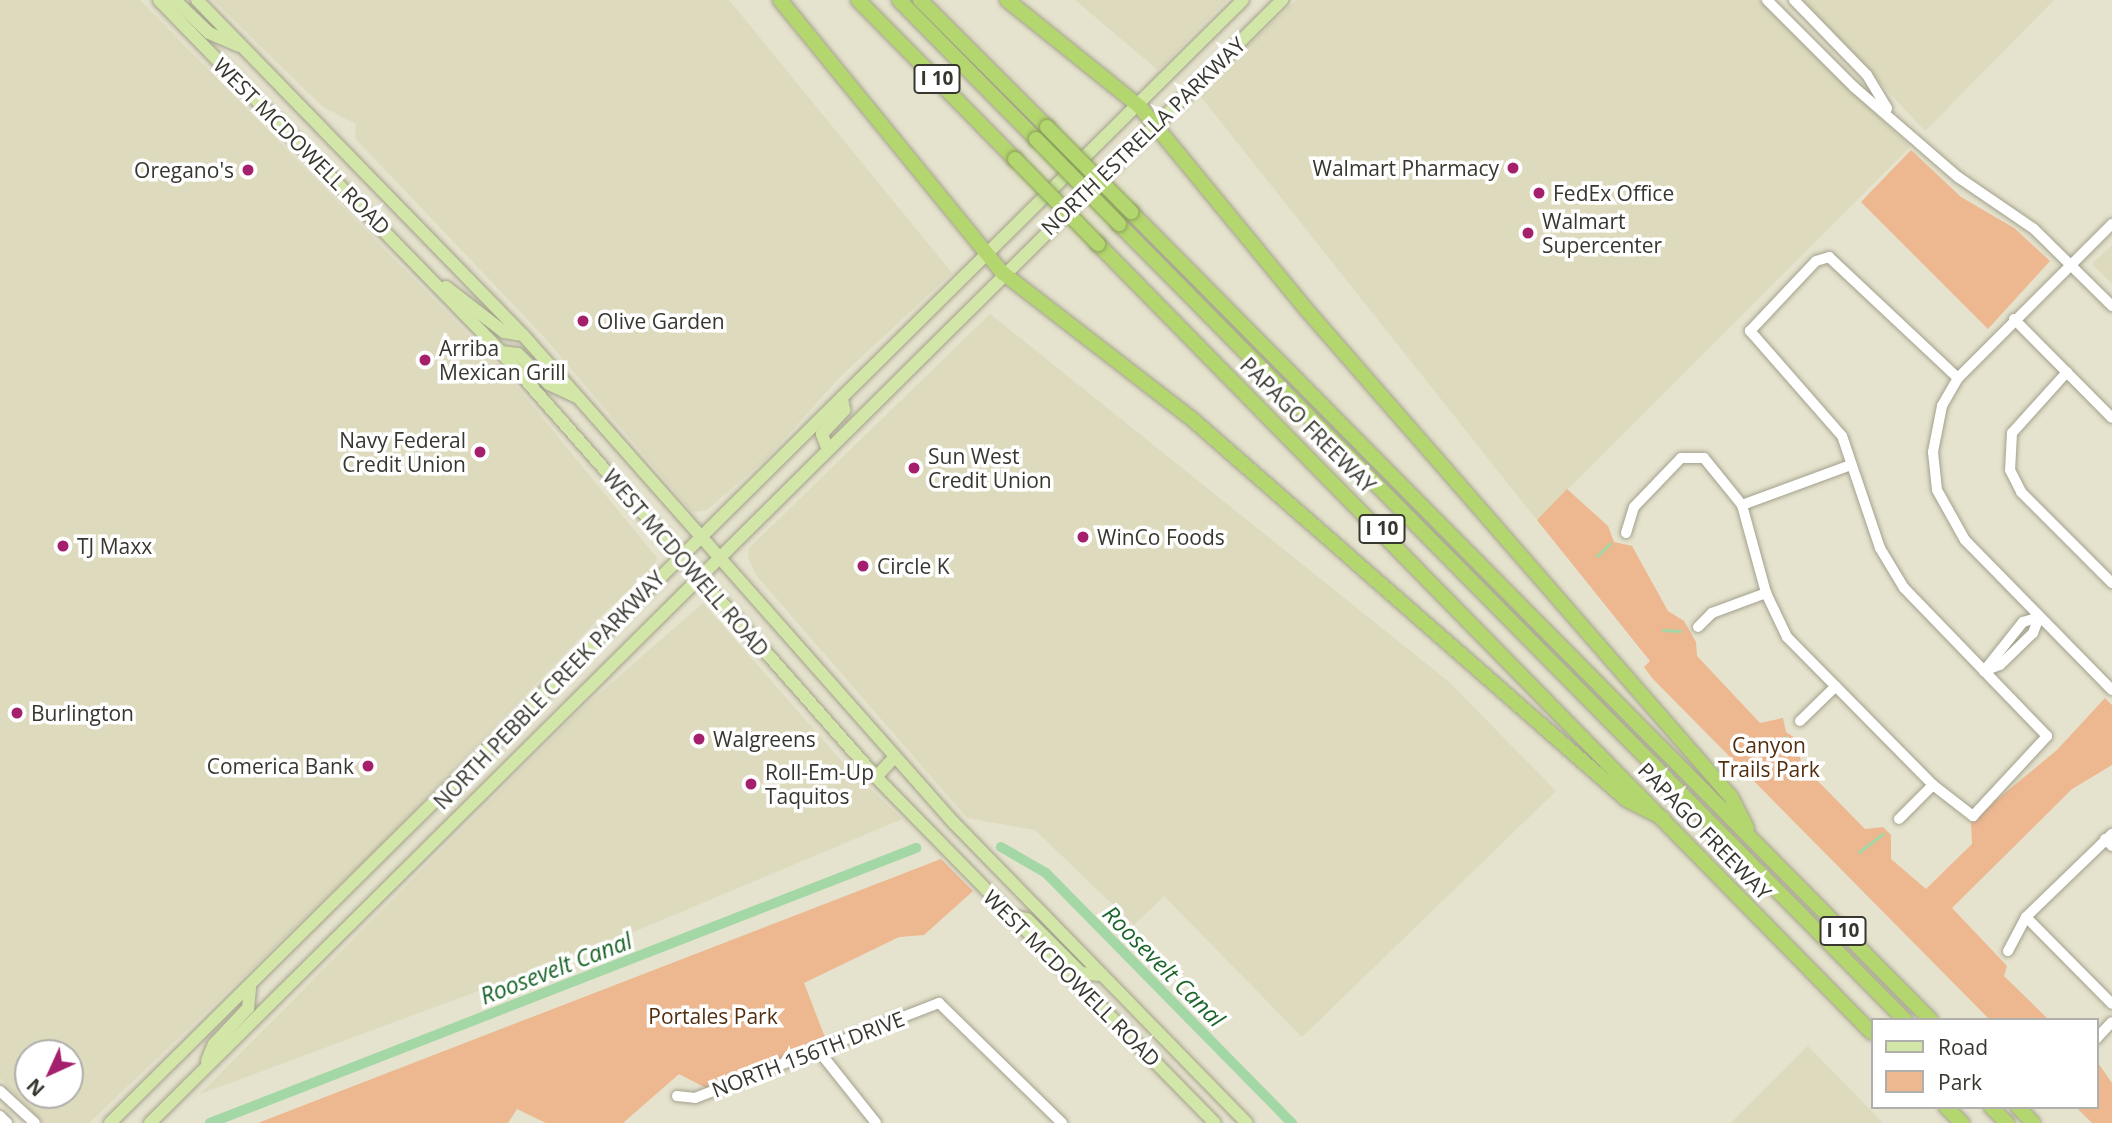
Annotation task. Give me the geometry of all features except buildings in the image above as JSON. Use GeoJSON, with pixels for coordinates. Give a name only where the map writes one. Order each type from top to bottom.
{"type":"FeatureCollection","features":[{"type":"Feature","properties":{"kind":"highway"},"geometry":{"type":"LineString","coordinates":[[780,0],[986,256],[1003,273],[1192,419],[1627,800],[1663,818]]}},
{"type":"Feature","properties":{"kind":"highway","name":"PAPAGO FREEWAY"},"geometry":{"type":"LineString","coordinates":[[858,0],[1870,1031]]}},
{"type":"Feature","properties":{"kind":"highway"},"geometry":{"type":"LineString","coordinates":[[899,0],[1903,1018]]}},
{"type":"Feature","properties":{"kind":"highway","name":"PAPAGO FREEWAY"},"geometry":{"type":"LineString","coordinates":[[920,0],[1929,1018]]}},
{"type":"Feature","properties":{"kind":"highway"},"geometry":{"type":"LineString","coordinates":[[1007,0],[1140,107],[1305,308],[1731,797],[1755,842]]}},
{"type":"Feature","properties":{"kind":"highway"},"geometry":{"type":"LineString","coordinates":[[1948,1109],[1962,1123]]}},
{"type":"Feature","properties":{"kind":"highway"},"geometry":{"type":"LineString","coordinates":[[1993,1109],[2007,1123]]}},
{"type":"Feature","properties":{"kind":"highway"},"geometry":{"type":"LineString","coordinates":[[2020,1109],[2033,1123]]}},
{"type":"Feature","properties":{"kind":"main road","name":"WEST MCDOWELL ROAD"},"geometry":{"type":"LineString","coordinates":[[197,0],[523,335],[894,758],[1247,1123]]}},
{"type":"Feature","properties":{"kind":"main road","name":"NORTH ESTRELLA PARKWAY"},"geometry":{"type":"LineString","coordinates":[[986,256],[1140,107],[1243,0]]}},
{"type":"Feature","properties":{"kind":"main road","name":"NORTH ESTRELLA PARKWAY"},"geometry":{"type":"LineString","coordinates":[[1003,273],[1282,0]]}},
{"type":"Feature","properties":{"kind":"main road","name":"WEST MCDOWELL ROAD"},"geometry":{"type":"LineString","coordinates":[[160,2],[433,279],[876,777],[1215,1123]]}},
{"type":"Feature","properties":{"kind":"main road"},"geometry":{"type":"LineString","coordinates":[[160,2],[178,3],[209,33],[246,49]]}},
{"type":"Feature","properties":{"kind":"main road","name":"NORTH PEBBLE CREEK PARKWAY"},"geometry":{"type":"LineString","coordinates":[[110,1123],[250,988],[680,556],[986,256]]}},
{"type":"Feature","properties":{"kind":"main road","name":"NORTH PEBBLE CREEK PARKWAY"},"geometry":{"type":"LineString","coordinates":[[150,1123],[700,578],[1003,273]]}},
{"type":"Feature","properties":{"kind":"main road"},"geometry":{"type":"LineString","coordinates":[[433,279],[474,303],[503,332],[523,335]]}},
{"type":"Feature","properties":{"kind":"main road"},"geometry":{"type":"LineString","coordinates":[[500,352],[518,354],[549,384],[578,397]]}},
{"type":"Feature","properties":{"kind":"main road"},"geometry":{"type":"LineString","coordinates":[[828,450],[822,434],[844,410],[842,397]]}},
{"type":"Feature","properties":{"kind":"main road"},"geometry":{"type":"LineString","coordinates":[[876,777],[894,758]]}},
{"type":"Feature","properties":{"kind":"main road"},"geometry":{"type":"LineString","coordinates":[[1009,915],[1027,919],[1080,973],[1101,975]]}},
{"type":"Feature","properties":{"kind":"main road"},"geometry":{"type":"LineString","coordinates":[[205,1068],[214,1044],[248,1009],[250,988]]}},
{"type":"Feature","properties":{"kind":"street"},"geometry":{"type":"LineString","coordinates":[[1767,0],[1854,87],[1890,112],[1958,177],[2034,229],[2112,306]]}},
{"type":"Feature","properties":{"kind":"street"},"geometry":{"type":"LineString","coordinates":[[1794,0],[1867,75],[1890,112]]}},
{"type":"Feature","properties":{"kind":"street"},"geometry":{"type":"LineString","coordinates":[[2112,225],[2069,264],[1958,378],[1936,429],[1937,490],[1965,540],[2112,690]]}},
{"type":"Feature","properties":{"kind":"street"},"geometry":{"type":"LineString","coordinates":[[1626,533],[1634,507],[1692,454],[1704,458],[1742,505],[1766,593],[1787,637],[1933,785],[1973,816],[2046,736],[1893,572],[1850,465],[1842,436],[1750,331],[1816,261],[1829,257],[1958,378]]}},
{"type":"Feature","properties":{"kind":"street"},"geometry":{"type":"LineString","coordinates":[[2014,319],[2112,418]]}},
{"type":"Feature","properties":{"kind":"street"},"geometry":{"type":"LineString","coordinates":[[2067,372],[2012,433],[2010,470],[2021,492],[2112,583]]}},
{"type":"Feature","properties":{"kind":"street"},"geometry":{"type":"LineString","coordinates":[[1742,505],[1850,465]]}},
{"type":"Feature","properties":{"kind":"street"},"geometry":{"type":"LineString","coordinates":[[1698,628],[1712,612],[1766,593]]}},
{"type":"Feature","properties":{"kind":"street"},"geometry":{"type":"LineString","coordinates":[[1984,671],[2023,622],[2039,617]]}},
{"type":"Feature","properties":{"kind":"street"},"geometry":{"type":"LineString","coordinates":[[1800,721],[1836,686]]}},
{"type":"Feature","properties":{"kind":"street"},"geometry":{"type":"LineString","coordinates":[[1899,819],[1933,785]]}},
{"type":"Feature","properties":{"kind":"street"},"geometry":{"type":"LineString","coordinates":[[2008,951],[2026,917],[2110,840]]}},
{"type":"Feature","properties":{"kind":"street"},"geometry":{"type":"LineString","coordinates":[[2026,917],[2112,1004]]}},
{"type":"Feature","properties":{"kind":"street","name":"NORTH 156TH DRIVE"},"geometry":{"type":"LineString","coordinates":[[677,1096],[695,1098],[939,1003],[1062,1123]]}},
{"type":"Feature","properties":{"kind":"street"},"geometry":{"type":"LineString","coordinates":[[2098,1037],[2112,1022]]}},
{"type":"Feature","properties":{"kind":"street"},"geometry":{"type":"LineString","coordinates":[[818,1050],[825,1067],[876,1123]]}},
{"type":"Feature","properties":{"kind":"street"},"geometry":{"type":"LineString","coordinates":[[0,1091],[35,1123]]}},
{"type":"Feature","properties":{"kind":"street"},"geometry":{"type":"LineString","coordinates":[[0,1116],[7,1123]]}},
{"type":"Feature","properties":{"kind":"shaded area"},"geometry":{"type":"Polygon","coordinates":[[[0,0],[140,0],[505,372],[657,558],[652,573],[607,610],[365,861],[89,1123],[43,1123],[30,1109],[84,1109],[84,1039],[14,1039],[14,1093],[0,1078],[0,0]]]}},
{"type":"Feature","properties":{"kind":"shaded area"},"geometry":{"type":"Polygon","coordinates":[[[213,0],[729,0],[952,273],[842,375],[767,458],[707,510],[692,512],[545,338],[355,138],[356,124],[323,107],[213,0]]]}},
{"type":"Feature","properties":{"kind":"shaded area"},"geometry":{"type":"Polygon","coordinates":[[[1075,0],[1227,0],[1158,70],[1075,0]]]}},
{"type":"Feature","properties":{"kind":"shaded area"},"geometry":{"type":"Polygon","coordinates":[[[1296,0],[1759,0],[1910,147],[1537,520],[1198,93],[1296,0]]]}},
{"type":"Feature","properties":{"kind":"shaded area"},"geometry":{"type":"Polygon","coordinates":[[[1803,0],[2054,0],[1925,131],[1803,0]]]}},
{"type":"Feature","properties":{"kind":"shaded area"},"geometry":{"type":"Polygon","coordinates":[[[2112,245],[2112,284],[2092,264],[2112,245]]]}},
{"type":"Feature","properties":{"kind":"shaded area"},"geometry":{"type":"Polygon","coordinates":[[[990,314],[1449,682],[1556,791],[1302,1037],[1164,896],[1134,925],[1035,830],[967,818],[756,575],[748,558],[749,548],[990,314]]]}},
{"type":"Feature","properties":{"kind":"shaded area"},"geometry":{"type":"Polygon","coordinates":[[[703,603],[846,766],[902,819],[605,944],[200,1094],[577,713],[703,603]]]}},
{"type":"Feature","properties":{"kind":"shaded area"},"geometry":{"type":"Polygon","coordinates":[[[1808,1046],[1883,1123],[1731,1123],[1808,1046]]]}},
{"type":"Feature","properties":{"kind":"green space"},"geometry":{"type":"Polygon","coordinates":[[[1911,150],[1961,197],[2014,228],[2050,261],[1988,329],[1861,202],[1911,150]]]}},
{"type":"Feature","properties":{"kind":"green space","name":"Canyon Trails Park"},"geometry":{"type":"Polygon","coordinates":[[[1567,489],[1608,526],[1614,542],[1632,546],[1668,611],[1684,621],[1696,642],[1697,656],[1760,723],[1783,718],[1786,732],[1798,740],[1801,764],[1865,829],[1883,827],[1891,835],[1891,859],[1926,889],[1972,844],[1971,821],[2057,750],[2105,698],[2112,705],[2112,765],[2072,789],[1952,908],[2007,966],[2004,976],[2047,1018],[1988,1018],[1653,679],[1644,667],[1650,661],[1537,520],[1567,489]]]}},
{"type":"Feature","properties":{"kind":"green space","name":"Portales Park"},"geometry":{"type":"Polygon","coordinates":[[[941,859],[973,891],[924,935],[899,937],[804,983],[826,1040],[706,1088],[679,1074],[623,1123],[546,1123],[517,1109],[508,1123],[258,1123],[941,859]]]}},
{"type":"Feature","properties":{"kind":"green space"},"geometry":{"type":"Polygon","coordinates":[[[2098,1063],[2112,1083],[2112,1123],[2092,1123],[2078,1109],[2098,1109],[2098,1063]]]}},
{"type":"Feature","properties":{"kind":"waterway"},"geometry":{"type":"LineString","coordinates":[[1597,556],[1610,544]]}},
{"type":"Feature","properties":{"kind":"waterway"},"geometry":{"type":"LineString","coordinates":[[1663,630],[1680,631]]}},
{"type":"Feature","properties":{"kind":"waterway"},"geometry":{"type":"LineString","coordinates":[[1772,751],[1785,737]]}},
{"type":"Feature","properties":{"kind":"waterway"},"geometry":{"type":"LineString","coordinates":[[1859,852],[1883,834]]}},
{"type":"Feature","properties":{"kind":"waterway","name":"Roosevelt Canal"},"geometry":{"type":"LineString","coordinates":[[1001,847],[1046,873],[1292,1123]]}},
{"type":"Feature","properties":{"kind":"waterway","name":"Roosevelt Canal"},"geometry":{"type":"LineString","coordinates":[[210,1123],[916,848]]}},
{"type":"Feature","properties":{"kind":"place","name":"Walmart Pharmacy"},"geometry":{"type":"Point","coordinates":[1513,168]}},
{"type":"Feature","properties":{"kind":"place","name":"Oregano's"},"geometry":{"type":"Point","coordinates":[248,170]}},
{"type":"Feature","properties":{"kind":"place","name":"FedEx Office"},"geometry":{"type":"Point","coordinates":[1539,193]}},
{"type":"Feature","properties":{"kind":"place","name":"Walmart Supercenter"},"geometry":{"type":"Point","coordinates":[1528,233]}},
{"type":"Feature","properties":{"kind":"place","name":"Olive Garden"},"geometry":{"type":"Point","coordinates":[583,321]}},
{"type":"Feature","properties":{"kind":"place","name":"Arriba Mexican Grill"},"geometry":{"type":"Point","coordinates":[425,360]}},
{"type":"Feature","properties":{"kind":"place","name":"Navy Federal Credit Union"},"geometry":{"type":"Point","coordinates":[480,452]}},
{"type":"Feature","properties":{"kind":"place","name":"Sun West Credit Union"},"geometry":{"type":"Point","coordinates":[914,468]}},
{"type":"Feature","properties":{"kind":"place","name":"WinCo Foods"},"geometry":{"type":"Point","coordinates":[1083,537]}},
{"type":"Feature","properties":{"kind":"place","name":"TJ Maxx"},"geometry":{"type":"Point","coordinates":[63,546]}},
{"type":"Feature","properties":{"kind":"place","name":"Circle K"},"geometry":{"type":"Point","coordinates":[863,566]}},
{"type":"Feature","properties":{"kind":"place","name":"Burlington"},"geometry":{"type":"Point","coordinates":[17,713]}},
{"type":"Feature","properties":{"kind":"place","name":"Walgreens"},"geometry":{"type":"Point","coordinates":[699,739]}},
{"type":"Feature","properties":{"kind":"place","name":"Comerica Bank"},"geometry":{"type":"Point","coordinates":[368,766]}},
{"type":"Feature","properties":{"kind":"place","name":"Roll-Em-Up Taquitos"},"geometry":{"type":"Point","coordinates":[751,784]}}]}
